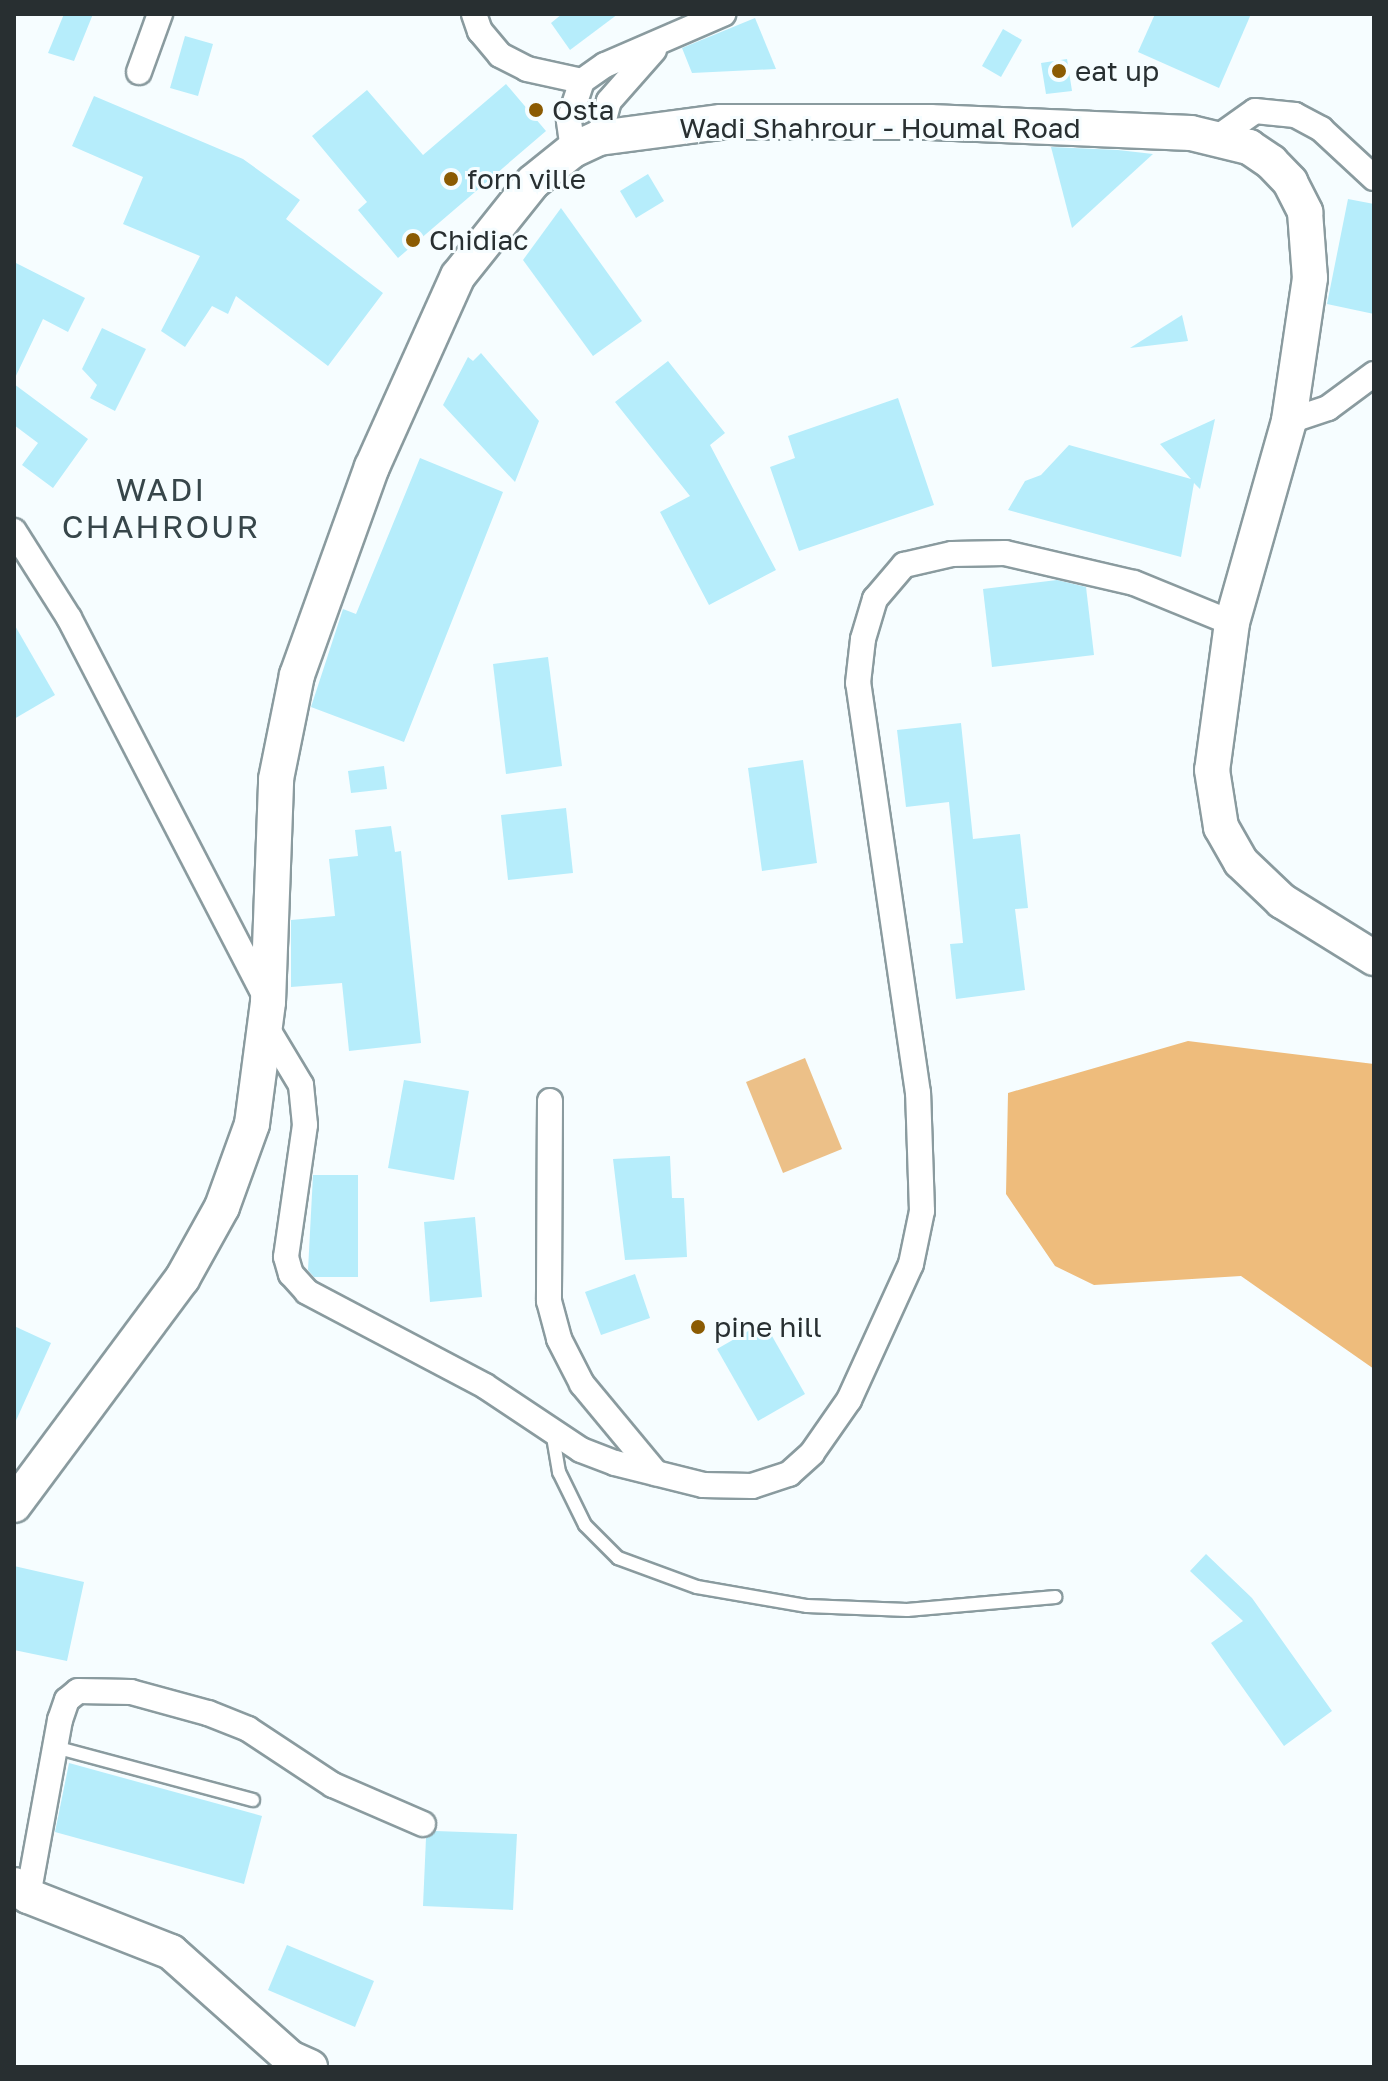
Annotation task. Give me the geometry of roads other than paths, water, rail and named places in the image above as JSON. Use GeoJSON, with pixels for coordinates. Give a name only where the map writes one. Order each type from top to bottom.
{"type":"FeatureCollection","features":[{"type":"Feature","properties":{"kind":"main road","name":"Wadi Shahrour - Houmal Road"},"geometry":{"type":"LineString","coordinates":[[586,144],[721,122],[870,122],[1191,133],[1249,147],[1271,162],[1290,182],[1305,212],[1310,278],[1289,421],[1232,623],[1212,770],[1221,827],[1241,862],[1282,901],[1374,958]]}},
{"type":"Feature","properties":{"kind":"main road"},"geometry":{"type":"LineString","coordinates":[[14,1505],[182,1279],[222,1207],[252,1124],[266,1014],[276,779],[297,675],[372,467],[458,276],[497,221],[586,144]]}},
{"type":"Feature","properties":{"kind":"main road"},"geometry":{"type":"LineString","coordinates":[[21,1891],[171,1952],[290,2058],[310,2067]]}},
{"type":"Feature","properties":{"kind":"street"},"geometry":{"type":"LineString","coordinates":[[139,72],[160,14]]}},
{"type":"Feature","properties":{"kind":"street"},"geometry":{"type":"LineString","coordinates":[[474,14],[480,31],[500,55],[527,69],[582,81]]}},
{"type":"Feature","properties":{"kind":"street"},"geometry":{"type":"LineString","coordinates":[[658,45],[609,101],[586,144],[569,120],[582,81],[605,65],[658,45],[723,14]]}},
{"type":"Feature","properties":{"kind":"street"},"geometry":{"type":"LineString","coordinates":[[1214,140],[1240,117],[1271,110],[1321,129],[1374,178]]}},
{"type":"Feature","properties":{"kind":"street"},"geometry":{"type":"LineString","coordinates":[[1289,421],[1328,408],[1374,374]]}},
{"type":"Feature","properties":{"kind":"street"},"geometry":{"type":"LineString","coordinates":[[14,531],[69,618],[301,1085],[305,1125],[286,1257],[291,1274],[307,1292],[485,1386],[581,1450],[657,1475],[703,1485],[752,1486],[789,1474],[812,1453],[849,1400],[911,1264],[922,1211],[918,1093],[858,683],[863,639],[875,599],[904,565],[952,554],[1005,553],[1134,583],[1232,623]]}},
{"type":"Feature","properties":{"kind":"street"},"geometry":{"type":"LineString","coordinates":[[550,1101],[549,1301],[559,1339],[582,1384],[657,1475]]}},
{"type":"Feature","properties":{"kind":"street"},"geometry":{"type":"LineString","coordinates":[[21,1891],[67,1700],[78,1691],[131,1692],[248,1729],[333,1785],[423,1824]]}},
{"type":"Feature","properties":{"kind":"lane"},"geometry":{"type":"LineString","coordinates":[[552,1428],[559,1472],[585,1525],[618,1558],[697,1587],[807,1606],[907,1610],[1055,1597]]}},
{"type":"Feature","properties":{"kind":"lane"},"geometry":{"type":"LineString","coordinates":[[55,1747],[253,1800]]}},
{"type":"Feature","properties":{"kind":"place","name":"eat up"},"geometry":{"type":"Point","coordinates":[1059,71]}},
{"type":"Feature","properties":{"kind":"place","name":"Osta"},"geometry":{"type":"Point","coordinates":[536,110]}},
{"type":"Feature","properties":{"kind":"place","name":"forn ville"},"geometry":{"type":"Point","coordinates":[451,179]}},
{"type":"Feature","properties":{"kind":"place","name":"Chidiac"},"geometry":{"type":"Point","coordinates":[413,240]}},
{"type":"Feature","properties":{"kind":"place","name":"pine hill"},"geometry":{"type":"Point","coordinates":[698,1327]}},
{"type":"Feature","properties":{"kind":"district","name":"WADI CHAHROUR"},"geometry":{"type":"Point","coordinates":[161,508]}}]}
